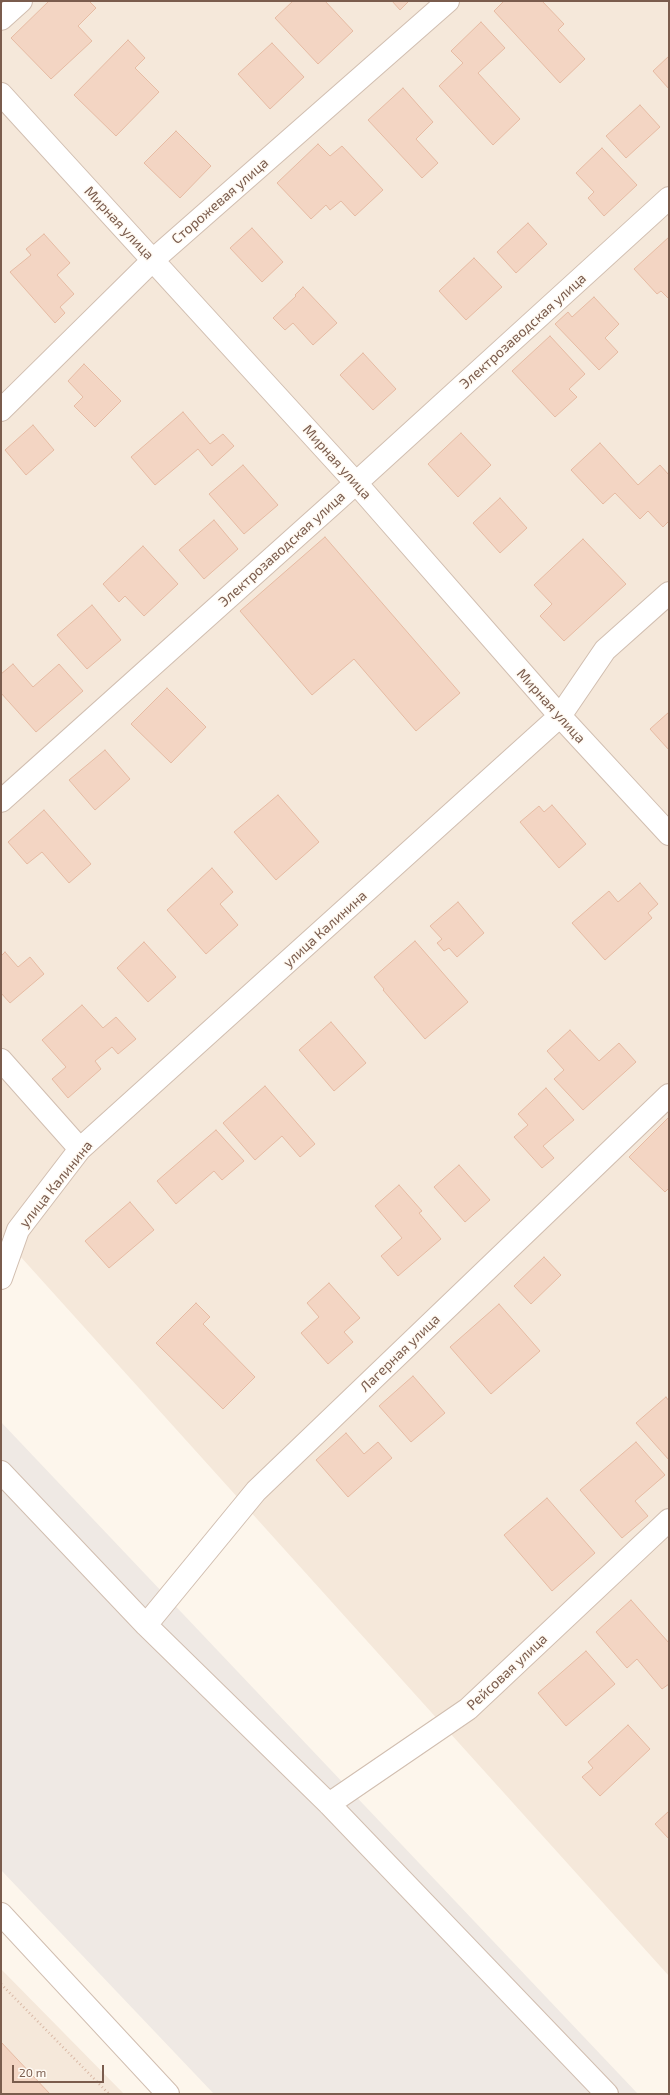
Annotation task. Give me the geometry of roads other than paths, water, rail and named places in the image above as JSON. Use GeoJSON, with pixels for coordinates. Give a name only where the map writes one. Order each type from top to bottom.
{"type":"FeatureCollection","features":[{"type":"Feature","properties":{"kind":"street"},"geometry":{"type":"LineString","coordinates":[[1,19],[21,1]]}},
{"type":"Feature","properties":{"kind":"street","name":"Сторожевая улица"},"geometry":{"type":"LineString","coordinates":[[1,410],[153,260],[448,1]]}},
{"type":"Feature","properties":{"kind":"street","name":"Мирная улица"},"geometry":{"type":"LineString","coordinates":[[1,94],[356,483],[560,716],[669,834]]}},
{"type":"Feature","properties":{"kind":"street","name":"Электрозаводская улица"},"geometry":{"type":"LineString","coordinates":[[1,801],[356,483],[669,198]]}},
{"type":"Feature","properties":{"kind":"street","name":"улица Калинина"},"geometry":{"type":"LineString","coordinates":[[1,1278],[18,1230],[80,1149],[560,716],[605,650],[669,593]]}},
{"type":"Feature","properties":{"kind":"street"},"geometry":{"type":"LineString","coordinates":[[1,1060],[80,1149]]}},
{"type":"Feature","properties":{"kind":"street","name":"Лагерная улица"},"geometry":{"type":"LineString","coordinates":[[146,1625],[256,1491],[669,1095]]}},
{"type":"Feature","properties":{"kind":"street"},"geometry":{"type":"LineString","coordinates":[[1,1472],[146,1625],[329,1804],[607,2094]]}},
{"type":"Feature","properties":{"kind":"street","name":"Рейсовая улица"},"geometry":{"type":"LineString","coordinates":[[329,1804],[468,1709],[669,1520]]}},
{"type":"Feature","properties":{"kind":"street"},"geometry":{"type":"LineString","coordinates":[[1,1914],[168,2094]]}}]}
